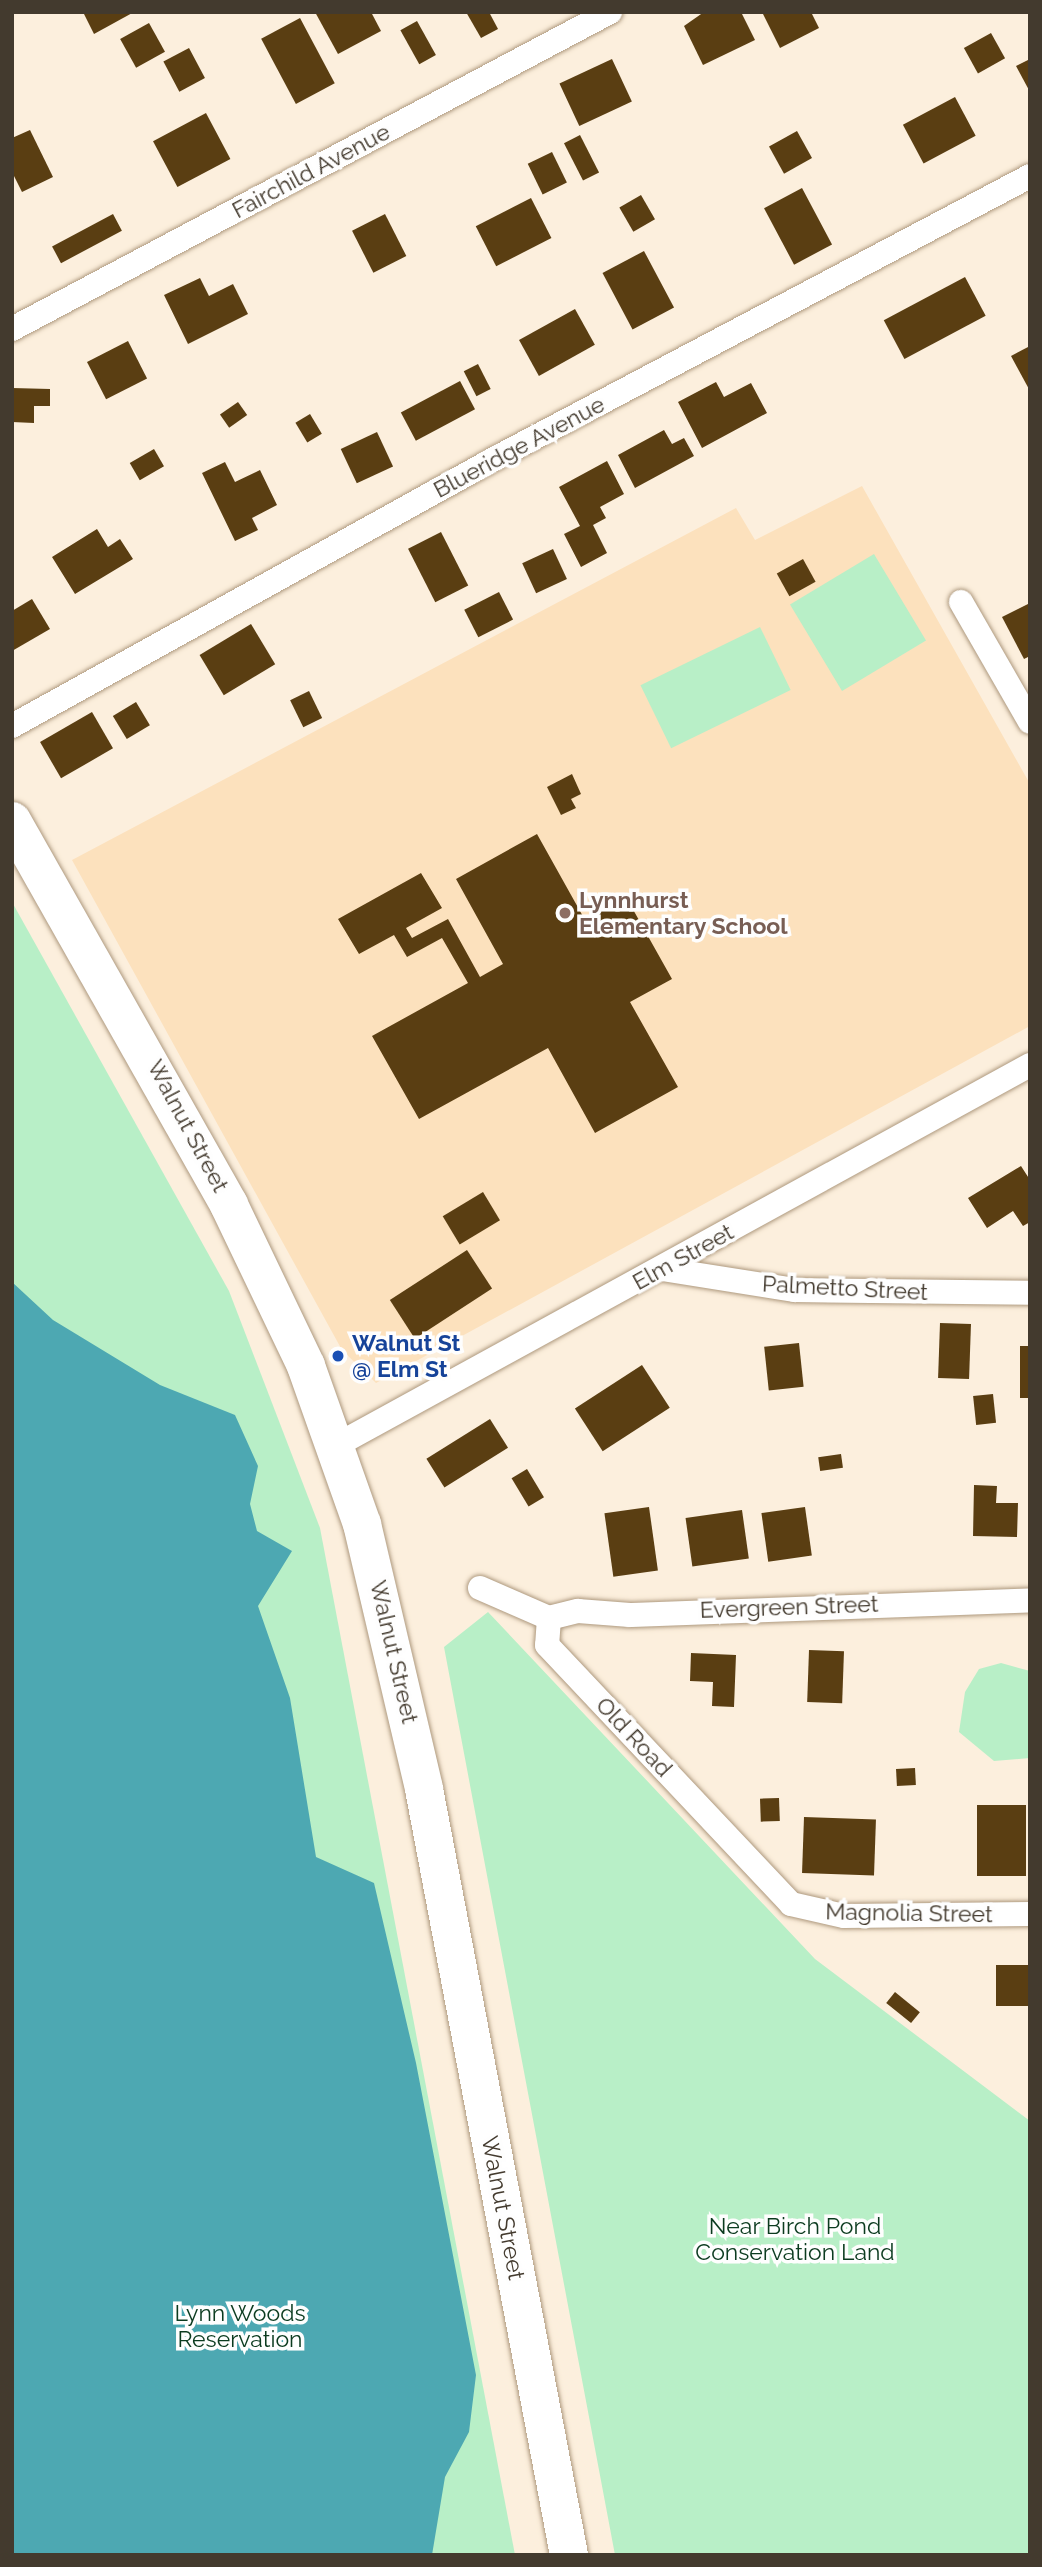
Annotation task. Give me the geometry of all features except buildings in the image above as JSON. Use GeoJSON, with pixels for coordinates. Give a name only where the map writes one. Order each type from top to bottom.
{"type":"FeatureCollection","features":[{"type":"Feature","properties":{"kind":"main road","name":"Walnut Street"},"geometry":{"type":"LineString","coordinates":[[12,821],[229,1205],[306,1366],[335,1446],[379,1583],[409,1714],[569,2555]]}},
{"type":"Feature","properties":{"kind":"street","name":"Fairchild Avenue"},"geometry":{"type":"LineString","coordinates":[[12,329],[610,12]]}},
{"type":"Feature","properties":{"kind":"street","name":"Blueridge Avenue"},"geometry":{"type":"LineString","coordinates":[[12,726],[494,459],[1030,176]]}},
{"type":"Feature","properties":{"kind":"street"},"geometry":{"type":"LineString","coordinates":[[961,602],[1030,722]]}},
{"type":"Feature","properties":{"kind":"street","name":"Elm Street"},"geometry":{"type":"LineString","coordinates":[[335,1446],[1030,1065]]}},
{"type":"Feature","properties":{"kind":"street","name":"Palmetto Street"},"geometry":{"type":"LineString","coordinates":[[662,1269],[795,1290],[1030,1293]]}},
{"type":"Feature","properties":{"kind":"street"},"geometry":{"type":"LineString","coordinates":[[480,1588],[549,1619]]}},
{"type":"Feature","properties":{"kind":"street","name":"Evergreen Street"},"geometry":{"type":"LineString","coordinates":[[549,1619],[578,1611],[630,1615],[1030,1600]]}},
{"type":"Feature","properties":{"kind":"street","name":"Old Road"},"geometry":{"type":"LineString","coordinates":[[549,1619],[547,1645],[791,1904]]}},
{"type":"Feature","properties":{"kind":"street","name":"Magnolia Street"},"geometry":{"type":"LineString","coordinates":[[791,1904],[844,1916],[1030,1914]]}},
{"type":"Feature","properties":{"kind":"shaded area","name":"Lynnhurst Elementary School"},"geometry":{"type":"Polygon","coordinates":[[[862,486],[1030,784],[1030,1026],[376,1383],[342,1350],[72,860],[736,508],[755,540],[862,486]]]}},
{"type":"Feature","properties":{"kind":"green space"},"geometry":{"type":"Polygon","coordinates":[[[874,554],[926,641],[842,691],[790,604],[874,554]]]}},
{"type":"Feature","properties":{"kind":"green space"},"geometry":{"type":"Polygon","coordinates":[[[760,627],[791,690],[671,748],[640,685],[760,627]]]}},
{"type":"Feature","properties":{"kind":"green space","name":"Lynn Woods Reservation"},"geometry":{"type":"Polygon","coordinates":[[[12,902],[229,1291],[320,1528],[515,2555],[12,2555],[12,902]]]}},
{"type":"Feature","properties":{"kind":"green space","name":"Near Birch Pond Conservation Land"},"geometry":{"type":"Polygon","coordinates":[[[488,1612],[815,1959],[1030,2121],[1030,2555],[615,2555],[444,1647],[488,1612]]]}},
{"type":"Feature","properties":{"kind":"green space"},"geometry":{"type":"Polygon","coordinates":[[[1001,1663],[1030,1671],[1030,1758],[994,1761],[959,1732],[965,1692],[979,1669],[1001,1663]]]}},
{"type":"Feature","properties":{"kind":"water","name":"Lynn Woods Reservation"},"geometry":{"type":"Polygon","coordinates":[[[12,1282],[53,1320],[160,1385],[235,1415],[258,1466],[250,1504],[257,1531],[292,1551],[258,1606],[290,1698],[316,1857],[374,1883],[416,2063],[476,2375],[469,2432],[445,2477],[432,2555],[12,2555],[12,1282]]]}},
{"type":"Feature","properties":{"kind":"place","name":"Lynnhurst Elementary School"},"geometry":{"type":"Point","coordinates":[565,913]}},
{"type":"Feature","properties":{"kind":"place","name":"Walnut St @ Elm St"},"geometry":{"type":"Point","coordinates":[338,1356]}}]}
